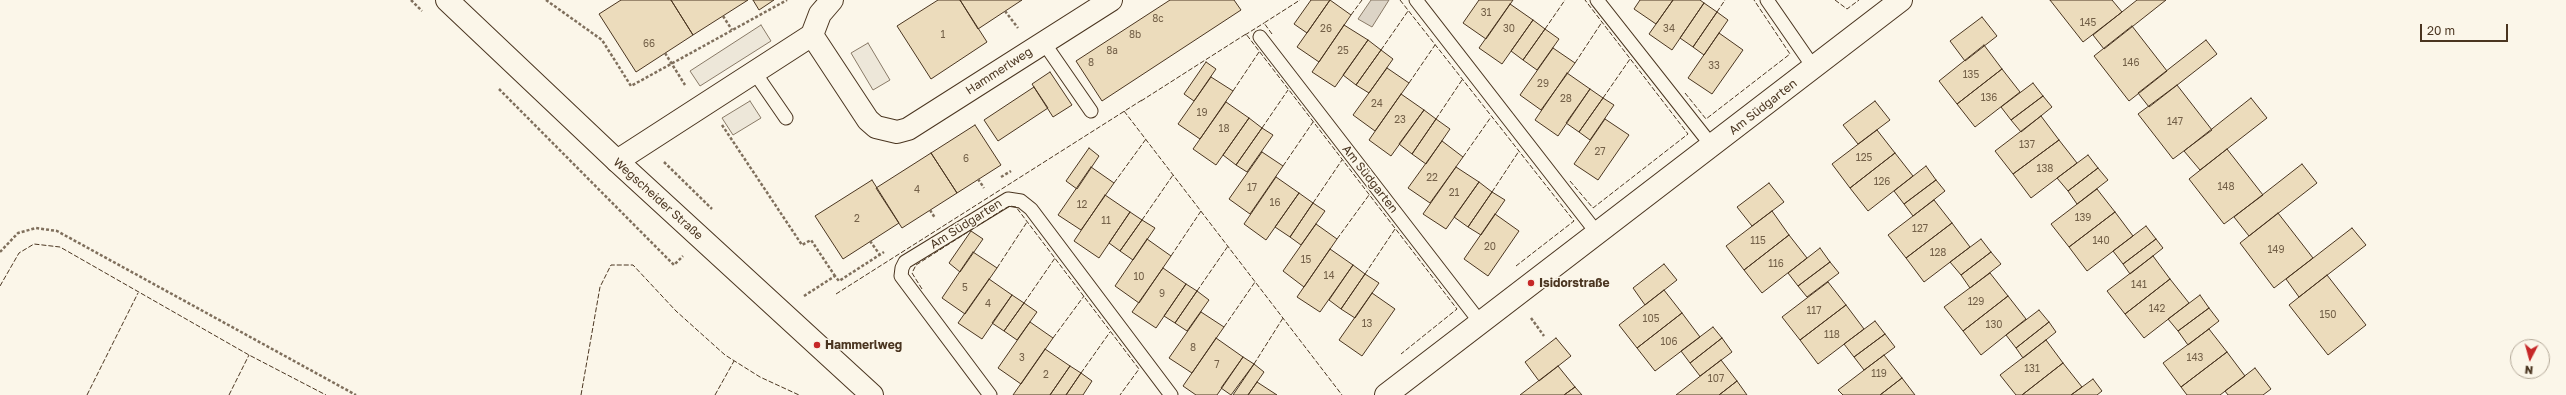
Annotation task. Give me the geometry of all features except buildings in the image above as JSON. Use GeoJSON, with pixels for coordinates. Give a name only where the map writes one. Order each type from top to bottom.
{"type":"FeatureCollection","features":[{"type":"Feature","properties":{"kind":"street","name":"Wegscheider Straße"},"geometry":{"type":"LineString","coordinates":[[447,0],[617,162],[872,395]]}},
{"type":"Feature","properties":{"kind":"street"},"geometry":{"type":"LineString","coordinates":[[617,162],[812,35],[820,14],[832,0]]}},
{"type":"Feature","properties":{"kind":"street","name":"Hammerlweg"},"geometry":{"type":"LineString","coordinates":[[812,35],[868,120],[876,127],[897,132],[908,129],[1111,0]]}},
{"type":"Feature","properties":{"kind":"street","name":"Am Südgarten"},"geometry":{"type":"LineString","coordinates":[[1386,395],[1901,0]]}},
{"type":"Feature","properties":{"kind":"lane"},"geometry":{"type":"LineString","coordinates":[[1416,0],[1597,233]]}},
{"type":"Feature","properties":{"kind":"lane"},"geometry":{"type":"LineString","coordinates":[[1597,0],[1712,146]]}},
{"type":"Feature","properties":{"kind":"lane"},"geometry":{"type":"LineString","coordinates":[[1767,0],[1814,68]]}},
{"type":"Feature","properties":{"kind":"lane","name":"Am Südgarten"},"geometry":{"type":"LineString","coordinates":[[1260,36],[1480,322]]}},
{"type":"Feature","properties":{"kind":"lane"},"geometry":{"type":"LineString","coordinates":[[1044,43],[1091,111]]}},
{"type":"Feature","properties":{"kind":"lane"},"geometry":{"type":"LineString","coordinates":[[755,73],[786,118]]}},
{"type":"Feature","properties":{"kind":"lane","name":"Am Südgarten"},"geometry":{"type":"LineString","coordinates":[[990,395],[901,276],[902,268],[905,262],[1008,199],[1021,201],[1031,209],[1171,395]]}},
{"type":"Feature","properties":{"kind":"path"},"geometry":{"type":"LineString","coordinates":[[411,0],[428,16]]}},
{"type":"Feature","properties":{"kind":"path"},"geometry":{"type":"LineString","coordinates":[[546,0],[602,40],[631,86],[787,0]]}},
{"type":"Feature","properties":{"kind":"path"},"geometry":{"type":"LineString","coordinates":[[1005,11],[1022,34]]}},
{"type":"Feature","properties":{"kind":"path"},"geometry":{"type":"LineString","coordinates":[[723,16],[732,30]]}},
{"type":"Feature","properties":{"kind":"path"},"geometry":{"type":"LineString","coordinates":[[498,88],[674,265]]}},
{"type":"Feature","properties":{"kind":"path"},"geometry":{"type":"LineString","coordinates":[[718,118],[802,245],[811,240],[836,276]]}},
{"type":"Feature","properties":{"kind":"path"},"geometry":{"type":"LineString","coordinates":[[978,179],[984,188]]}},
{"type":"Feature","properties":{"kind":"path"},"geometry":{"type":"LineString","coordinates":[[930,210],[936,219]]}},
{"type":"Feature","properties":{"kind":"path"},"geometry":{"type":"LineString","coordinates":[[0,252],[18,233],[36,228],[57,232],[356,395]]}},
{"type":"Feature","properties":{"kind":"path"},"geometry":{"type":"LineString","coordinates":[[870,241],[880,255]]}},
{"type":"Feature","properties":{"kind":"path"},"geometry":{"type":"LineString","coordinates":[[1527,313],[1544,336]]}},
{"type":"Feature","properties":{"kind":"shaded area"},"geometry":{"type":"Polygon","coordinates":[[[1371,0],[1389,0],[1372,27],[1358,19],[1371,0]]]}},
{"type":"Feature","properties":{"kind":"shaded area"},"geometry":{"type":"Polygon","coordinates":[[[761,25],[771,41],[700,86],[690,71],[761,25]]]}},
{"type":"Feature","properties":{"kind":"shaded area"},"geometry":{"type":"Polygon","coordinates":[[[868,43],[890,80],[873,90],[851,53],[868,43]]]}},
{"type":"Feature","properties":{"kind":"shaded area"},"geometry":{"type":"Polygon","coordinates":[[[750,101],[761,118],[733,135],[722,118],[750,101]]]}},
{"type":"Feature","properties":{"kind":"fence"},"geometry":{"type":"LineString","coordinates":[[1272,34],[1264,23],[1300,0]]}},
{"type":"Feature","properties":{"kind":"fence"},"geometry":{"type":"LineString","coordinates":[[1351,15],[1362,0]]}},
{"type":"Feature","properties":{"kind":"fence"},"geometry":{"type":"LineString","coordinates":[[1400,0],[1574,221],[1516,266]]}},
{"type":"Feature","properties":{"kind":"fence"},"geometry":{"type":"LineString","coordinates":[[1545,29],[1565,0]]}},
{"type":"Feature","properties":{"kind":"fence"},"geometry":{"type":"LineString","coordinates":[[1570,181],[1593,208],[1688,134],[1585,0]]}},
{"type":"Feature","properties":{"kind":"fence"},"geometry":{"type":"LineString","coordinates":[[1717,12],[1725,0]]}},
{"type":"Feature","properties":{"kind":"fence"},"geometry":{"type":"LineString","coordinates":[[1685,93],[1706,119],[1790,54],[1754,0]]}},
{"type":"Feature","properties":{"kind":"fence"},"geometry":{"type":"LineString","coordinates":[[1835,0],[1847,9],[1859,0]]}},
{"type":"Feature","properties":{"kind":"fence"},"geometry":{"type":"LineString","coordinates":[[1381,50],[1408,11]]}},
{"type":"Feature","properties":{"kind":"fence"},"geometry":{"type":"LineString","coordinates":[[1575,63],[1602,22]]}},
{"type":"Feature","properties":{"kind":"fence"},"geometry":{"type":"LineString","coordinates":[[1245,35],[1264,23]]}},
{"type":"Feature","properties":{"kind":"fence"},"geometry":{"type":"LineString","coordinates":[[1141,101],[1246,34],[1457,309],[1401,354]]}},
{"type":"Feature","properties":{"kind":"fence"},"geometry":{"type":"LineString","coordinates":[[1409,83],[1435,45]]}},
{"type":"Feature","properties":{"kind":"fence"},"geometry":{"type":"LineString","coordinates":[[1233,91],[1259,52]]}},
{"type":"Feature","properties":{"kind":"fence"},"geometry":{"type":"LineString","coordinates":[[1603,98],[1630,59]]}},
{"type":"Feature","properties":{"kind":"fence"},"geometry":{"type":"LineString","coordinates":[[1436,119],[1462,80]]}},
{"type":"Feature","properties":{"kind":"fence"},"geometry":{"type":"LineString","coordinates":[[1262,128],[1288,90]]}},
{"type":"Feature","properties":{"kind":"fence"},"geometry":{"type":"LineString","coordinates":[[836,294],[1142,100]]}},
{"type":"Feature","properties":{"kind":"fence"},"geometry":{"type":"LineString","coordinates":[[1124,111],[1342,395]]}},
{"type":"Feature","properties":{"kind":"fence"},"geometry":{"type":"LineString","coordinates":[[1463,157],[1491,117]]}},
{"type":"Feature","properties":{"kind":"fence"},"geometry":{"type":"LineString","coordinates":[[1283,166],[1313,122]]}},
{"type":"Feature","properties":{"kind":"fence"},"geometry":{"type":"LineString","coordinates":[[1114,183],[1146,139]]}},
{"type":"Feature","properties":{"kind":"fence"},"geometry":{"type":"LineString","coordinates":[[1492,192],[1519,151]]}},
{"type":"Feature","properties":{"kind":"fence"},"geometry":{"type":"LineString","coordinates":[[1313,203],[1342,160]]}},
{"type":"Feature","properties":{"kind":"fence"},"geometry":{"type":"LineString","coordinates":[[1142,220],[1173,175]]}},
{"type":"Feature","properties":{"kind":"fence"},"geometry":{"type":"LineString","coordinates":[[1337,239],[1369,195]]}},
{"type":"Feature","properties":{"kind":"fence"},"geometry":{"type":"LineString","coordinates":[[922,289],[912,273],[916,265],[1004,209],[1010,206],[1016,207],[1139,369],[1120,395]]}},
{"type":"Feature","properties":{"kind":"fence"},"geometry":{"type":"LineString","coordinates":[[1171,256],[1201,211]]}},
{"type":"Feature","properties":{"kind":"fence"},"geometry":{"type":"LineString","coordinates":[[997,268],[1027,222]]}},
{"type":"Feature","properties":{"kind":"fence"},"geometry":{"type":"LineString","coordinates":[[1365,274],[1395,229]]}},
{"type":"Feature","properties":{"kind":"fence"},"geometry":{"type":"LineString","coordinates":[[0,286],[19,253],[34,244],[60,247],[249,355],[326,395]]}},
{"type":"Feature","properties":{"kind":"fence"},"geometry":{"type":"LineString","coordinates":[[1197,291],[1228,246]]}},
{"type":"Feature","properties":{"kind":"fence"},"geometry":{"type":"LineString","coordinates":[[1024,303],[1055,258]]}},
{"type":"Feature","properties":{"kind":"fence"},"geometry":{"type":"LineString","coordinates":[[581,395],[600,287],[611,265],[633,265],[676,311],[725,355],[760,377],[799,395]]}},
{"type":"Feature","properties":{"kind":"fence"},"geometry":{"type":"LineString","coordinates":[[1224,327],[1255,282]]}},
{"type":"Feature","properties":{"kind":"fence"},"geometry":{"type":"LineString","coordinates":[[87,395],[138,293]]}},
{"type":"Feature","properties":{"kind":"fence"},"geometry":{"type":"LineString","coordinates":[[1053,338],[1084,296]]}},
{"type":"Feature","properties":{"kind":"fence"},"geometry":{"type":"LineString","coordinates":[[1254,364],[1283,318]]}},
{"type":"Feature","properties":{"kind":"fence"},"geometry":{"type":"LineString","coordinates":[[1081,373],[1110,332]]}},
{"type":"Feature","properties":{"kind":"fence"},"geometry":{"type":"LineString","coordinates":[[229,395],[249,355]]}},
{"type":"Feature","properties":{"kind":"fence"},"geometry":{"type":"LineString","coordinates":[[715,395],[734,361]]}},
{"type":"Feature","properties":{"kind":"place","name":"Isidorstraße"},"geometry":{"type":"Point","coordinates":[1531,283]}},
{"type":"Feature","properties":{"kind":"place","name":"Hammerlweg"},"geometry":{"type":"Point","coordinates":[817,345]}}]}
